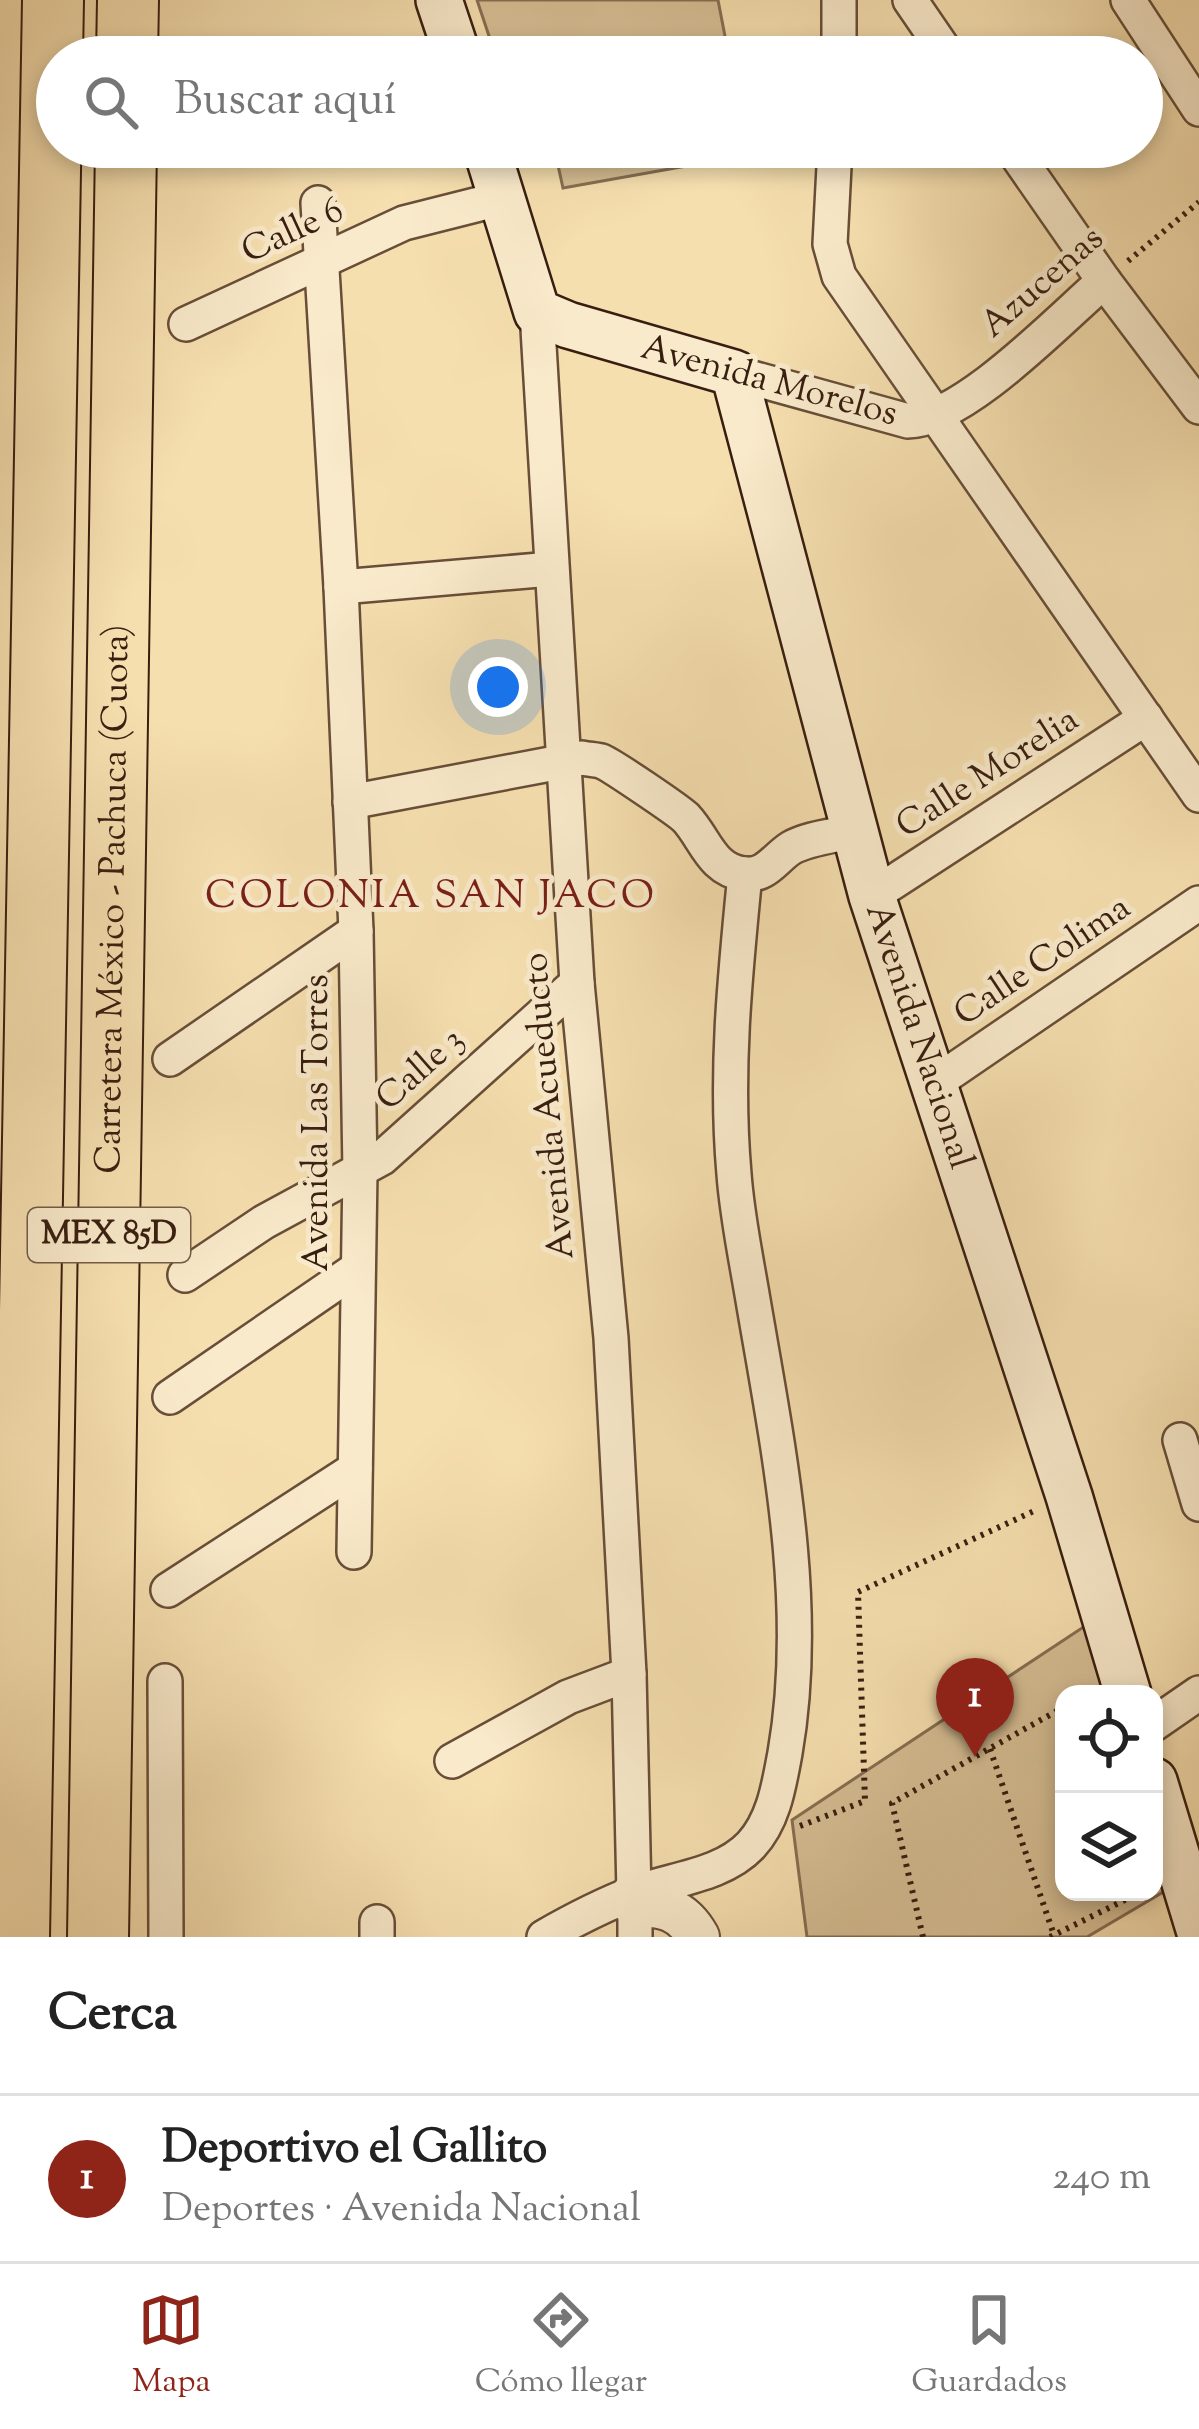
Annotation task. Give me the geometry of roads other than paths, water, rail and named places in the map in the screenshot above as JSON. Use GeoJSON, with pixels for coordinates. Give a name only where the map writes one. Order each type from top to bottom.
{"type":"FeatureCollection","features":[{"type":"Feature","properties":{"kind":"highway","name":"MEX 85D"},"geometry":{"type":"LineString","coordinates":[[52,36],[53,1]]}},
{"type":"Feature","properties":{"kind":"highway","name":"MEX 85D"},"geometry":{"type":"LineString","coordinates":[[19,1937],[50,168]]}},
{"type":"Feature","properties":{"kind":"highway","name":"Carretera México - Pachuca (Cuota)"},"geometry":{"type":"LineString","coordinates":[[98,1937],[126,168]]}},
{"type":"Feature","properties":{"kind":"main road"},"geometry":{"type":"LineString","coordinates":[[440,0],[451,36]]}},
{"type":"Feature","properties":{"kind":"main road"},"geometry":{"type":"LineString","coordinates":[[493,168],[537,312]]}},
{"type":"Feature","properties":{"kind":"main road","name":"Avenida Morelos"},"geometry":{"type":"LineString","coordinates":[[537,312],[568,326],[734,373]]}},
{"type":"Feature","properties":{"kind":"main road","name":"Avenida Nacional"},"geometry":{"type":"LineString","coordinates":[[734,373],[872,896],[1069,1496],[1125,1685]]}},
{"type":"Feature","properties":{"kind":"main road"},"geometry":{"type":"LineString","coordinates":[[1158,1793],[1199,1929]]}},
{"type":"Feature","properties":{"kind":"street"},"geometry":{"type":"LineString","coordinates":[[839,0],[839,36]]}},
{"type":"Feature","properties":{"kind":"street"},"geometry":{"type":"LineString","coordinates":[[910,0],[935,36]]}},
{"type":"Feature","properties":{"kind":"street"},"geometry":{"type":"LineString","coordinates":[[1128,0],[1151,36]]}},
{"type":"Feature","properties":{"kind":"street"},"geometry":{"type":"LineString","coordinates":[[1163,54],[1199,109]]}},
{"type":"Feature","properties":{"kind":"street"},"geometry":{"type":"LineString","coordinates":[[834,168],[832,260],[934,418]]}},
{"type":"Feature","properties":{"kind":"street"},"geometry":{"type":"LineString","coordinates":[[1026,168],[1199,407]]}},
{"type":"Feature","properties":{"kind":"street","name":"Calle 6"},"geometry":{"type":"LineString","coordinates":[[186,324],[404,223],[502,198]]}},
{"type":"Feature","properties":{"kind":"street","name":"Avenida Las Torres"},"geometry":{"type":"LineString","coordinates":[[318,203],[356,931],[360,1172],[354,1552]]}},
{"type":"Feature","properties":{"kind":"street","name":"Azucenas"},"geometry":{"type":"LineString","coordinates":[[934,418],[962,403],[1104,281]]}},
{"type":"Feature","properties":{"kind":"street","name":"Avenida Acueducto"},"geometry":{"type":"LineString","coordinates":[[537,312],[577,983],[611,1338],[629,1675],[635,1912]]}},
{"type":"Feature","properties":{"kind":"street","name":"Avenida Morelos"},"geometry":{"type":"LineString","coordinates":[[734,373],[908,421],[934,418],[1199,795]]}},
{"type":"Feature","properties":{"kind":"street"},"geometry":{"type":"LineString","coordinates":[[341,587],[551,569]]}},
{"type":"Feature","properties":{"kind":"street","name":"Calle Morelia"},"geometry":{"type":"LineString","coordinates":[[872,896],[1146,718]]}},
{"type":"Feature","properties":{"kind":"street"},"geometry":{"type":"LineString","coordinates":[[350,802],[563,760],[600,760],[687,818],[712,857],[745,874],[771,867],[790,849],[806,842],[854,831]]}},
{"type":"Feature","properties":{"kind":"street"},"geometry":{"type":"LineString","coordinates":[[635,1912],[752,1844],[777,1795],[790,1727],[789,1536],[734,1181],[728,1097],[731,1006],[745,874]]}},
{"type":"Feature","properties":{"kind":"street","name":"Calle Colima"},"geometry":{"type":"LineString","coordinates":[[932,1085],[1199,903]]}},
{"type":"Feature","properties":{"kind":"street"},"geometry":{"type":"LineString","coordinates":[[170,1059],[356,931]]}},
{"type":"Feature","properties":{"kind":"street","name":"Calle 3"},"geometry":{"type":"LineString","coordinates":[[184,1275],[264,1222],[382,1158],[577,983]]}},
{"type":"Feature","properties":{"kind":"street"},"geometry":{"type":"LineString","coordinates":[[170,1397],[358,1268]]}},
{"type":"Feature","properties":{"kind":"street"},"geometry":{"type":"LineString","coordinates":[[1180,1440],[1199,1504]]}},
{"type":"Feature","properties":{"kind":"street"},"geometry":{"type":"LineString","coordinates":[[168,1590],[355,1469]]}},
{"type":"Feature","properties":{"kind":"street"},"geometry":{"type":"LineString","coordinates":[[452,1761],[568,1697],[629,1675]]}},
{"type":"Feature","properties":{"kind":"street"},"geometry":{"type":"LineString","coordinates":[[165,1681],[166,1937]]}},
{"type":"Feature","properties":{"kind":"street"},"geometry":{"type":"LineString","coordinates":[[1163,1718],[1199,1693]]}},
{"type":"Feature","properties":{"kind":"street"},"geometry":{"type":"LineString","coordinates":[[544,1937],[659,1905],[671,1909],[698,1937]]}},
{"type":"Feature","properties":{"kind":"place","name":"Deportivo el Gallito"},"geometry":{"type":"Point","coordinates":[975,1757]}},
{"type":"Feature","properties":{"kind":"district","name":"COLONIA SAN JACO"},"geometry":{"type":"Point","coordinates":[431,898]}}]}
